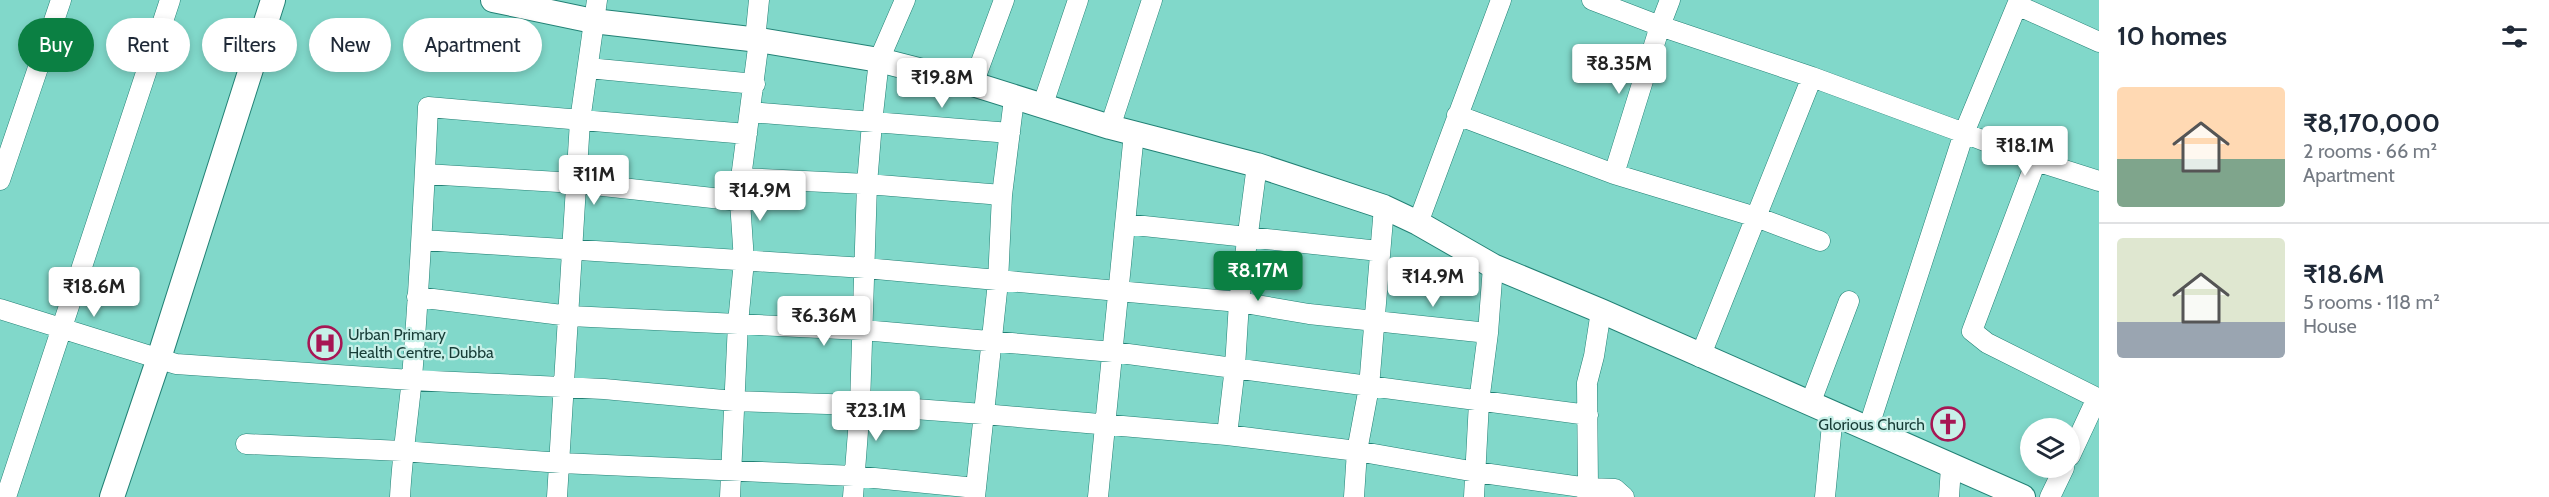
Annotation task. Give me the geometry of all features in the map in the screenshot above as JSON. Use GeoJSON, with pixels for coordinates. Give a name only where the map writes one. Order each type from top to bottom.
{"type":"FeatureCollection","features":[{"type":"Feature","properties":{"kind":"main road"},"geometry":{"type":"LineString","coordinates":[[112,497],[159,358],[273,0]]}},
{"type":"Feature","properties":{"kind":"main road"},"geometry":{"type":"LineString","coordinates":[[493,0],[595,11],[879,60],[973,84],[1014,99],[1134,134],[1257,165],[1384,207],[1418,223],[1493,267],[1601,311],[1700,357],[2023,497]]}},
{"type":"Feature","properties":{"kind":"street"},"geometry":{"type":"LineString","coordinates":[[0,180],[62,0]]}},
{"type":"Feature","properties":{"kind":"street"},"geometry":{"type":"LineString","coordinates":[[6,497],[170,0]]}},
{"type":"Feature","properties":{"kind":"street"},"geometry":{"type":"LineString","coordinates":[[730,497],[738,323],[744,261],[740,201],[741,178],[755,84],[759,0]]}},
{"type":"Feature","properties":{"kind":"street"},"geometry":{"type":"LineString","coordinates":[[853,497],[860,405],[867,184],[872,123],[879,60],[905,0]]}},
{"type":"Feature","properties":{"kind":"street"},"geometry":{"type":"LineString","coordinates":[[973,84],[1004,0]]}},
{"type":"Feature","properties":{"kind":"street"},"geometry":{"type":"LineString","coordinates":[[1042,107],[1078,0]]}},
{"type":"Feature","properties":{"kind":"street"},"geometry":{"type":"LineString","coordinates":[[1110,127],[1152,0]]}},
{"type":"Feature","properties":{"kind":"street"},"geometry":{"type":"LineString","coordinates":[[1418,223],[1502,0]]}},
{"type":"Feature","properties":{"kind":"street"},"geometry":{"type":"LineString","coordinates":[[1592,0],[1660,26],[1812,77],[2036,161],[2099,181]]}},
{"type":"Feature","properties":{"kind":"street"},"geometry":{"type":"LineString","coordinates":[[1614,174],[1670,0]]}},
{"type":"Feature","properties":{"kind":"street"},"geometry":{"type":"LineString","coordinates":[[1868,429],[1964,133],[2012,2],[2099,42]]}},
{"type":"Feature","properties":{"kind":"street"},"geometry":{"type":"LineString","coordinates":[[557,497],[570,316],[571,251],[580,121],[595,11]]}},
{"type":"Feature","properties":{"kind":"street"},"geometry":{"type":"LineString","coordinates":[[588,68],[755,84]]}},
{"type":"Feature","properties":{"kind":"street"},"geometry":{"type":"LineString","coordinates":[[1700,357],[1812,77]]}},
{"type":"Feature","properties":{"kind":"street"},"geometry":{"type":"LineString","coordinates":[[246,444],[402,451],[561,463],[854,476],[976,492],[998,282],[1002,195],[1014,99]]}},
{"type":"Feature","properties":{"kind":"street"},"geometry":{"type":"LineString","coordinates":[[400,497],[402,451],[411,380],[422,240],[428,107],[747,134]]}},
{"type":"Feature","properties":{"kind":"street"},"geometry":{"type":"LineString","coordinates":[[750,112],[1010,133]]}},
{"type":"Feature","properties":{"kind":"street"},"geometry":{"type":"LineString","coordinates":[[1457,115],[1614,174],[1756,217],[1820,241]]}},
{"type":"Feature","properties":{"kind":"street"},"geometry":{"type":"LineString","coordinates":[[1098,497],[1134,134]]}},
{"type":"Feature","properties":{"kind":"street"},"geometry":{"type":"LineString","coordinates":[[2036,161],[1972,331],[1987,343],[2098,397],[2080,435]]}},
{"type":"Feature","properties":{"kind":"street"},"geometry":{"type":"LineString","coordinates":[[1227,435],[1235,367],[1239,302],[1257,165]]}},
{"type":"Feature","properties":{"kind":"street"},"geometry":{"type":"LineString","coordinates":[[425,174],[576,183],[740,201]]}},
{"type":"Feature","properties":{"kind":"street"},"geometry":{"type":"LineString","coordinates":[[741,178],[867,184],[1002,195]]}},
{"type":"Feature","properties":{"kind":"street"},"geometry":{"type":"LineString","coordinates":[[1353,497],[1357,451],[1369,387],[1384,207]]}},
{"type":"Feature","properties":{"kind":"street"},"geometry":{"type":"LineString","coordinates":[[1125,224],[1380,251]]}},
{"type":"Feature","properties":{"kind":"street"},"geometry":{"type":"LineString","coordinates":[[422,240],[865,268],[998,282],[1239,302],[1310,314],[1488,333]]}},
{"type":"Feature","properties":{"kind":"street"},"geometry":{"type":"LineString","coordinates":[[1474,497],[1479,402],[1488,333],[1493,267]]}},
{"type":"Feature","properties":{"kind":"street"},"geometry":{"type":"LineString","coordinates":[[417,297],[570,316],[863,330],[1113,352],[1588,415]]}},
{"type":"Feature","properties":{"kind":"street"},"geometry":{"type":"LineString","coordinates":[[1810,404],[1850,301]]}},
{"type":"Feature","properties":{"kind":"street"},"geometry":{"type":"LineString","coordinates":[[0,309],[176,364],[734,401],[860,405],[1227,435],[1357,451],[1587,492],[1616,489],[1624,497]]}},
{"type":"Feature","properties":{"kind":"street"},"geometry":{"type":"LineString","coordinates":[[1587,492],[1587,383],[1594,357],[1601,311]]}},
{"type":"Feature","properties":{"kind":"street"},"geometry":{"type":"LineString","coordinates":[[1825,497],[1833,414]]}},
{"type":"Feature","properties":{"kind":"street"},"geometry":{"type":"LineString","coordinates":[[1949,497],[1952,467]]}},
{"type":"Feature","properties":{"kind":"street"},"geometry":{"type":"LineString","coordinates":[[2050,497],[2059,478]]}},
{"type":"Feature","properties":{"kind":"place","name":"Urban Primary Health Centre, Dubba"},"geometry":{"type":"Point","coordinates":[325,343]}},
{"type":"Feature","properties":{"kind":"place","name":"Glorious Church"},"geometry":{"type":"Point","coordinates":[1948,424]}}]}
